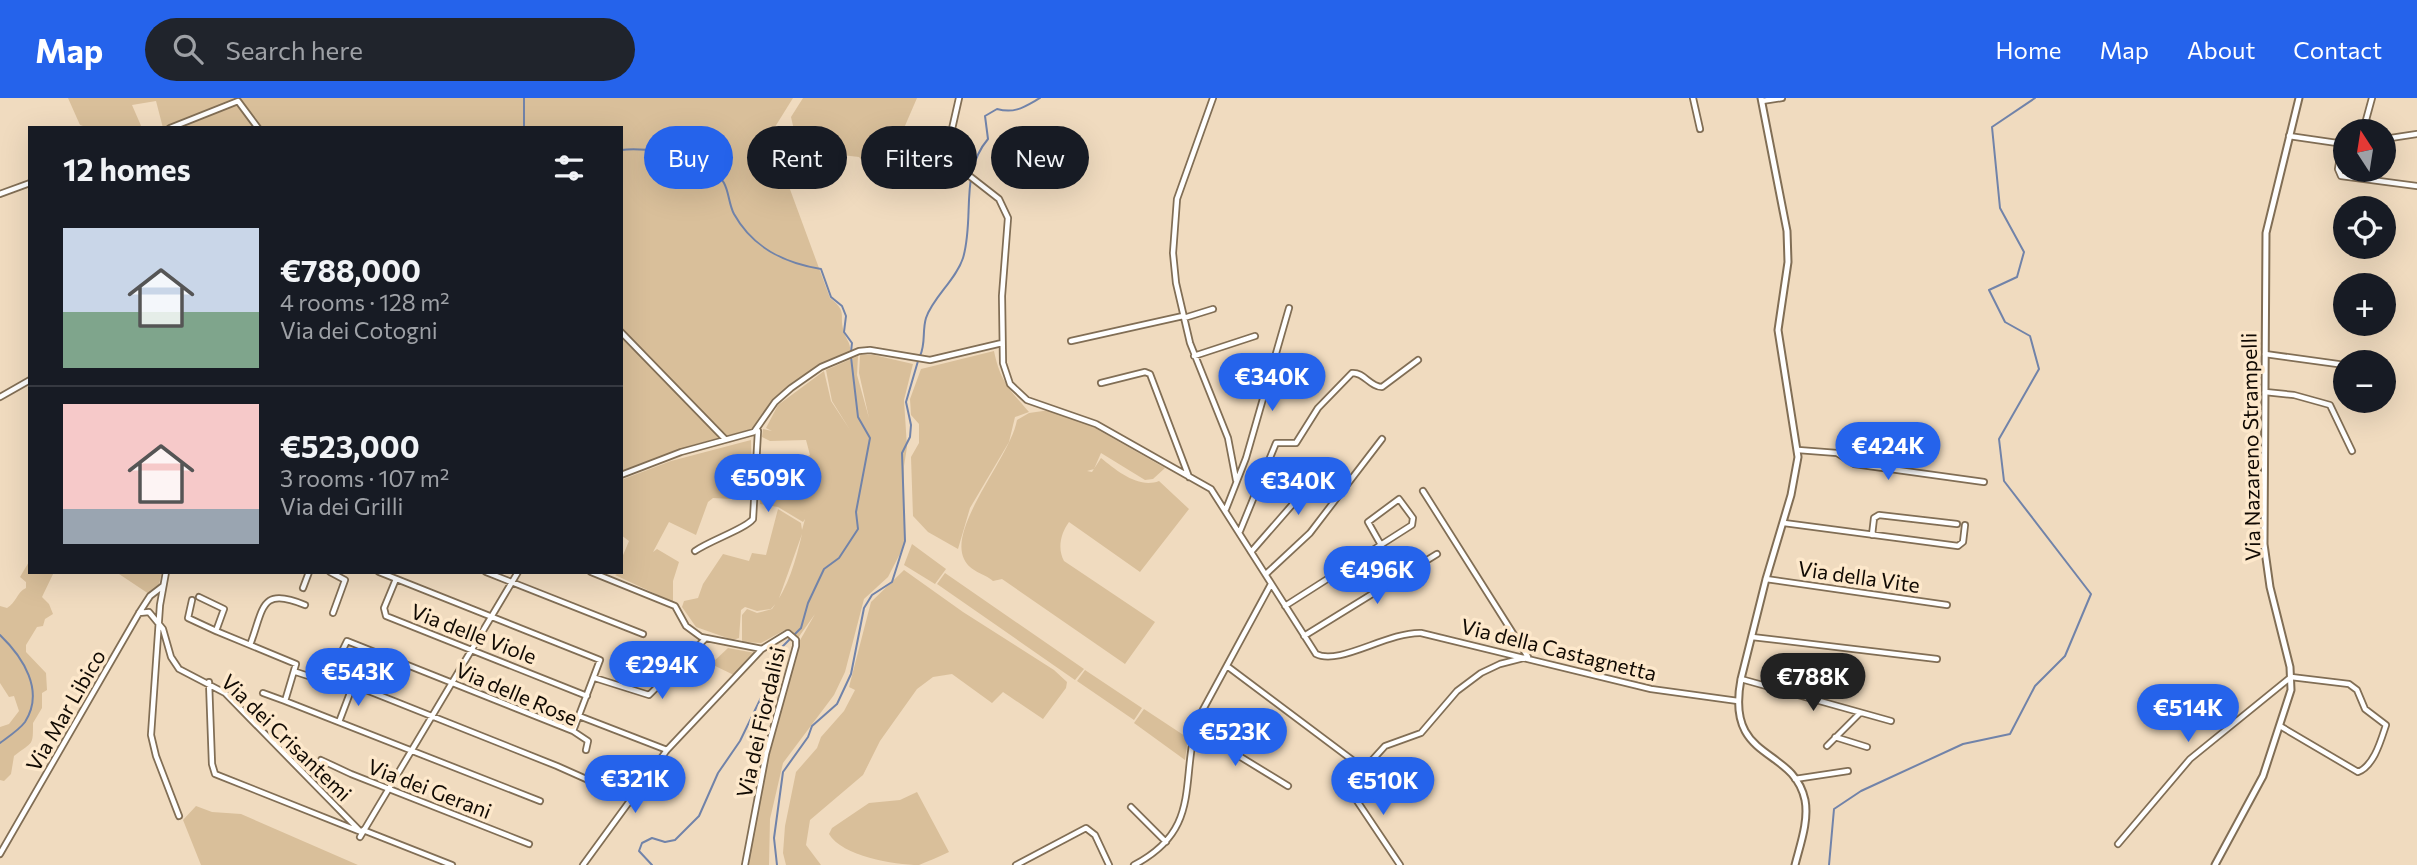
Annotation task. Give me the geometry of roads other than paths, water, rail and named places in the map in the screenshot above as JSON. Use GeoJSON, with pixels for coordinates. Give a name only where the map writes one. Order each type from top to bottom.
{"type":"FeatureCollection","features":[{"type":"Feature","properties":{"kind":"main road","name":"Via Nazareno Strampelli"},"geometry":{"type":"LineString","coordinates":[[2215,865],[2262,779],[2290,695],[2291,677],[2268,580],[2264,544],[2266,228],[2300,98]]}},
{"type":"Feature","properties":{"kind":"main road"},"geometry":{"type":"LineString","coordinates":[[1761,100],[1788,239],[1779,334],[1798,450],[1797,471],[1766,579],[1738,701],[1741,723],[1748,738],[1795,779],[1806,809],[1795,865]]}},
{"type":"Feature","properties":{"kind":"street","name":"Via della Castagnetta"},"geometry":{"type":"LineString","coordinates":[[959,98],[953,116],[953,144],[957,160],[967,174],[999,199],[1009,220],[1002,282],[1002,343],[1006,376],[1021,396],[1096,424],[1211,489],[1315,654],[1326,657],[1344,655],[1392,636],[1413,633],[1445,637],[1651,689],[1738,701]]}},
{"type":"Feature","properties":{"kind":"street"},"geometry":{"type":"LineString","coordinates":[[1213,98],[1174,212],[1174,275],[1194,356],[1227,435],[1236,480]]}},
{"type":"Feature","properties":{"kind":"street"},"geometry":{"type":"LineString","coordinates":[[1693,98],[1700,129]]}},
{"type":"Feature","properties":{"kind":"street"},"geometry":{"type":"LineString","coordinates":[[1761,100],[1782,98]]}},
{"type":"Feature","properties":{"kind":"street"},"geometry":{"type":"LineString","coordinates":[[2366,119],[2372,98]]}},
{"type":"Feature","properties":{"kind":"street"},"geometry":{"type":"LineString","coordinates":[[175,126],[239,102],[257,126]]}},
{"type":"Feature","properties":{"kind":"street"},"geometry":{"type":"LineString","coordinates":[[2396,137],[2417,134]]}},
{"type":"Feature","properties":{"kind":"street"},"geometry":{"type":"LineString","coordinates":[[2289,136],[2333,142]]}},
{"type":"Feature","properties":{"kind":"street"},"geometry":{"type":"LineString","coordinates":[[2387,182],[2417,186]]}},
{"type":"Feature","properties":{"kind":"street"},"geometry":{"type":"LineString","coordinates":[[0,194],[28,184]]}},
{"type":"Feature","properties":{"kind":"street"},"geometry":{"type":"LineString","coordinates":[[1226,510],[1289,308]]}},
{"type":"Feature","properties":{"kind":"street"},"geometry":{"type":"LineString","coordinates":[[1072,341],[1213,309]]}},
{"type":"Feature","properties":{"kind":"street"},"geometry":{"type":"LineString","coordinates":[[623,334],[726,439]]}},
{"type":"Feature","properties":{"kind":"street"},"geometry":{"type":"LineString","coordinates":[[1194,356],[1255,336]]}},
{"type":"Feature","properties":{"kind":"street"},"geometry":{"type":"LineString","coordinates":[[695,551],[716,537],[746,526],[753,519],[758,430],[784,394],[819,369],[847,356],[869,350],[927,360],[1002,343]]}},
{"type":"Feature","properties":{"kind":"street"},"geometry":{"type":"LineString","coordinates":[[2264,354],[2333,363]]}},
{"type":"Feature","properties":{"kind":"street"},"geometry":{"type":"LineString","coordinates":[[1239,532],[1276,443],[1296,443],[1318,408],[1352,373],[1357,373],[1376,387],[1382,387],[1418,360]]}},
{"type":"Feature","properties":{"kind":"street"},"geometry":{"type":"LineString","coordinates":[[1101,383],[1144,372],[1150,374],[1190,477]]}},
{"type":"Feature","properties":{"kind":"street"},"geometry":{"type":"LineString","coordinates":[[0,397],[28,381]]}},
{"type":"Feature","properties":{"kind":"street"},"geometry":{"type":"LineString","coordinates":[[2264,392],[2290,394],[2330,405],[2352,451]]}},
{"type":"Feature","properties":{"kind":"street"},"geometry":{"type":"LineString","coordinates":[[623,474],[758,430]]}},
{"type":"Feature","properties":{"kind":"street"},"geometry":{"type":"LineString","coordinates":[[1266,575],[1310,533],[1382,439]]}},
{"type":"Feature","properties":{"kind":"street"},"geometry":{"type":"LineString","coordinates":[[1798,450],[1837,453],[1854,464],[1984,482]]}},
{"type":"Feature","properties":{"kind":"street"},"geometry":{"type":"LineString","coordinates":[[1251,552],[1299,497],[1319,463]]}},
{"type":"Feature","properties":{"kind":"street"},"geometry":{"type":"LineString","coordinates":[[1400,865],[1353,794],[1352,784],[1363,768],[1387,744],[1424,731],[1451,697],[1476,676],[1497,665],[1528,657],[1423,491]]}},
{"type":"Feature","properties":{"kind":"street"},"geometry":{"type":"LineString","coordinates":[[1285,606],[1381,545],[1414,523],[1399,499],[1394,500],[1368,523],[1381,545]]}},
{"type":"Feature","properties":{"kind":"street"},"geometry":{"type":"LineString","coordinates":[[1872,535],[1874,518],[1878,514],[1957,524]]}},
{"type":"Feature","properties":{"kind":"street"},"geometry":{"type":"LineString","coordinates":[[1784,523],[1958,546],[1963,542],[1965,525]]}},
{"type":"Feature","properties":{"kind":"street"},"geometry":{"type":"LineString","coordinates":[[1304,636],[1437,554]]}},
{"type":"Feature","properties":{"kind":"street"},"geometry":{"type":"LineString","coordinates":[[166,574],[159,621],[152,743],[179,816]]}},
{"type":"Feature","properties":{"kind":"street"},"geometry":{"type":"LineString","coordinates":[[303,588],[308,574]]}},
{"type":"Feature","properties":{"kind":"street"},"geometry":{"type":"LineString","coordinates":[[384,574],[595,658],[601,663],[573,731]]}},
{"type":"Feature","properties":{"kind":"street"},"geometry":{"type":"LineString","coordinates":[[491,574],[643,634]]}},
{"type":"Feature","properties":{"kind":"street"},"geometry":{"type":"LineString","coordinates":[[361,833],[517,574]]}},
{"type":"Feature","properties":{"kind":"street"},"geometry":{"type":"LineString","coordinates":[[596,574],[672,604],[688,628],[706,638],[762,649]]}},
{"type":"Feature","properties":{"kind":"street"},"geometry":{"type":"LineString","coordinates":[[333,613],[345,582],[344,575]]}},
{"type":"Feature","properties":{"kind":"street","name":"Via delle Viole"},"geometry":{"type":"LineString","coordinates":[[396,579],[384,610],[386,616],[587,696]]}},
{"type":"Feature","properties":{"kind":"street","name":"Via della Vite"},"geometry":{"type":"LineString","coordinates":[[1766,579],[1947,605]]}},
{"type":"Feature","properties":{"kind":"street"},"geometry":{"type":"LineString","coordinates":[[1134,865],[1144,863],[1166,842],[1186,805],[1195,729],[1271,584]]}},
{"type":"Feature","properties":{"kind":"street","name":"Via Mar Libico"},"geometry":{"type":"LineString","coordinates":[[0,854],[139,613],[150,596],[163,586]]}},
{"type":"Feature","properties":{"kind":"street"},"geometry":{"type":"LineString","coordinates":[[250,645],[271,599],[282,596],[305,605]]}},
{"type":"Feature","properties":{"kind":"street"},"geometry":{"type":"LineString","coordinates":[[199,597],[224,609],[216,631]]}},
{"type":"Feature","properties":{"kind":"street"},"geometry":{"type":"LineString","coordinates":[[192,600],[188,618],[295,663],[296,672],[285,700]]}},
{"type":"Feature","properties":{"kind":"street"},"geometry":{"type":"LineString","coordinates":[[139,613],[147,611],[159,621]]}},
{"type":"Feature","properties":{"kind":"street","name":"Via dei Crisantemi"},"geometry":{"type":"LineString","coordinates":[[159,621],[176,665],[187,675],[209,682],[228,696],[361,833]]}},
{"type":"Feature","properties":{"kind":"street","name":"Via dei Fiordalisi"},"geometry":{"type":"LineString","coordinates":[[583,865],[667,750],[762,649],[784,633],[790,634],[796,640],[766,754],[745,865]]}},
{"type":"Feature","properties":{"kind":"street"},"geometry":{"type":"LineString","coordinates":[[1752,636],[1937,659]]}},
{"type":"Feature","properties":{"kind":"street"},"geometry":{"type":"LineString","coordinates":[[595,678],[649,695],[706,638]]}},
{"type":"Feature","properties":{"kind":"street","name":"Via delle Rose"},"geometry":{"type":"LineString","coordinates":[[331,676],[346,641],[573,731],[588,741],[586,750]]}},
{"type":"Feature","properties":{"kind":"street"},"geometry":{"type":"LineString","coordinates":[[1227,666],[1363,768]]}},
{"type":"Feature","properties":{"kind":"street"},"geometry":{"type":"LineString","coordinates":[[296,672],[321,683],[327,682],[331,676],[631,799]]}},
{"type":"Feature","properties":{"kind":"street"},"geometry":{"type":"LineString","coordinates":[[2118,844],[2190,759],[2291,677],[2349,684],[2357,690],[2365,709],[2384,721],[2386,726],[2374,755],[2364,769],[2358,772],[2280,726]]}},
{"type":"Feature","properties":{"kind":"street"},"geometry":{"type":"LineString","coordinates":[[1741,679],[1891,721]]}},
{"type":"Feature","properties":{"kind":"street"},"geometry":{"type":"LineString","coordinates":[[209,682],[212,767],[215,774],[361,833],[452,865]]}},
{"type":"Feature","properties":{"kind":"street"},"geometry":{"type":"LineString","coordinates":[[339,722],[353,685]]}},
{"type":"Feature","properties":{"kind":"street"},"geometry":{"type":"LineString","coordinates":[[263,692],[540,801]]}},
{"type":"Feature","properties":{"kind":"street"},"geometry":{"type":"LineString","coordinates":[[1826,746],[1859,714]]}},
{"type":"Feature","properties":{"kind":"street"},"geometry":{"type":"LineString","coordinates":[[579,716],[667,750]]}},
{"type":"Feature","properties":{"kind":"street"},"geometry":{"type":"LineString","coordinates":[[1195,729],[1288,786]]}},
{"type":"Feature","properties":{"kind":"street"},"geometry":{"type":"LineString","coordinates":[[1835,737],[1867,747]]}},
{"type":"Feature","properties":{"kind":"street","name":"Via dei Gerani"},"geometry":{"type":"LineString","coordinates":[[321,760],[529,844]]}},
{"type":"Feature","properties":{"kind":"street"},"geometry":{"type":"LineString","coordinates":[[1795,779],[1848,771]]}},
{"type":"Feature","properties":{"kind":"street"},"geometry":{"type":"LineString","coordinates":[[1131,807],[1166,842]]}},
{"type":"Feature","properties":{"kind":"street"},"geometry":{"type":"LineString","coordinates":[[1016,865],[1088,828],[1096,837],[1109,865]]}},
{"type":"Feature","properties":{"kind":"waterway"},"geometry":{"type":"LineString","coordinates":[[524,98],[524,126]]}},
{"type":"Feature","properties":{"kind":"waterway"},"geometry":{"type":"LineString","coordinates":[[920,356],[929,310],[963,258],[974,166],[988,139],[985,116],[997,109],[1019,109],[1040,98]]}},
{"type":"Feature","properties":{"kind":"waterway"},"geometry":{"type":"LineString","coordinates":[[1829,865],[1834,809],[1861,791],[1963,744],[2010,734],[2035,686],[2065,656],[2091,594],[2004,481],[1999,439],[2039,369],[2030,336],[2005,322],[1989,290],[2017,277],[2024,252],[2000,208],[1992,127],[2035,98]]}},
{"type":"Feature","properties":{"kind":"waterway"},"geometry":{"type":"LineString","coordinates":[[623,150],[647,150],[677,155],[706,166],[717,174],[726,187],[734,214],[750,236],[782,258],[821,269],[831,297],[842,306],[846,316],[844,332],[852,343],[851,352]]}},
{"type":"Feature","properties":{"kind":"waterway"},"geometry":{"type":"LineString","coordinates":[[652,865],[639,851],[642,843],[652,838],[665,842],[675,840],[699,816],[718,773],[740,741],[773,673],[781,648],[801,628],[808,603],[824,569],[839,558],[858,529],[856,512],[870,438],[858,417],[851,357]]}},
{"type":"Feature","properties":{"kind":"waterway"},"geometry":{"type":"LineString","coordinates":[[777,865],[774,838],[783,772],[808,737],[812,726],[837,704],[851,674],[864,608],[872,595],[892,582],[905,541],[902,453],[910,437],[911,425],[906,402],[918,361]]}},
{"type":"Feature","properties":{"kind":"waterway"},"geometry":{"type":"LineString","coordinates":[[0,635],[29,675],[33,698],[25,722],[0,743]]}}]}
